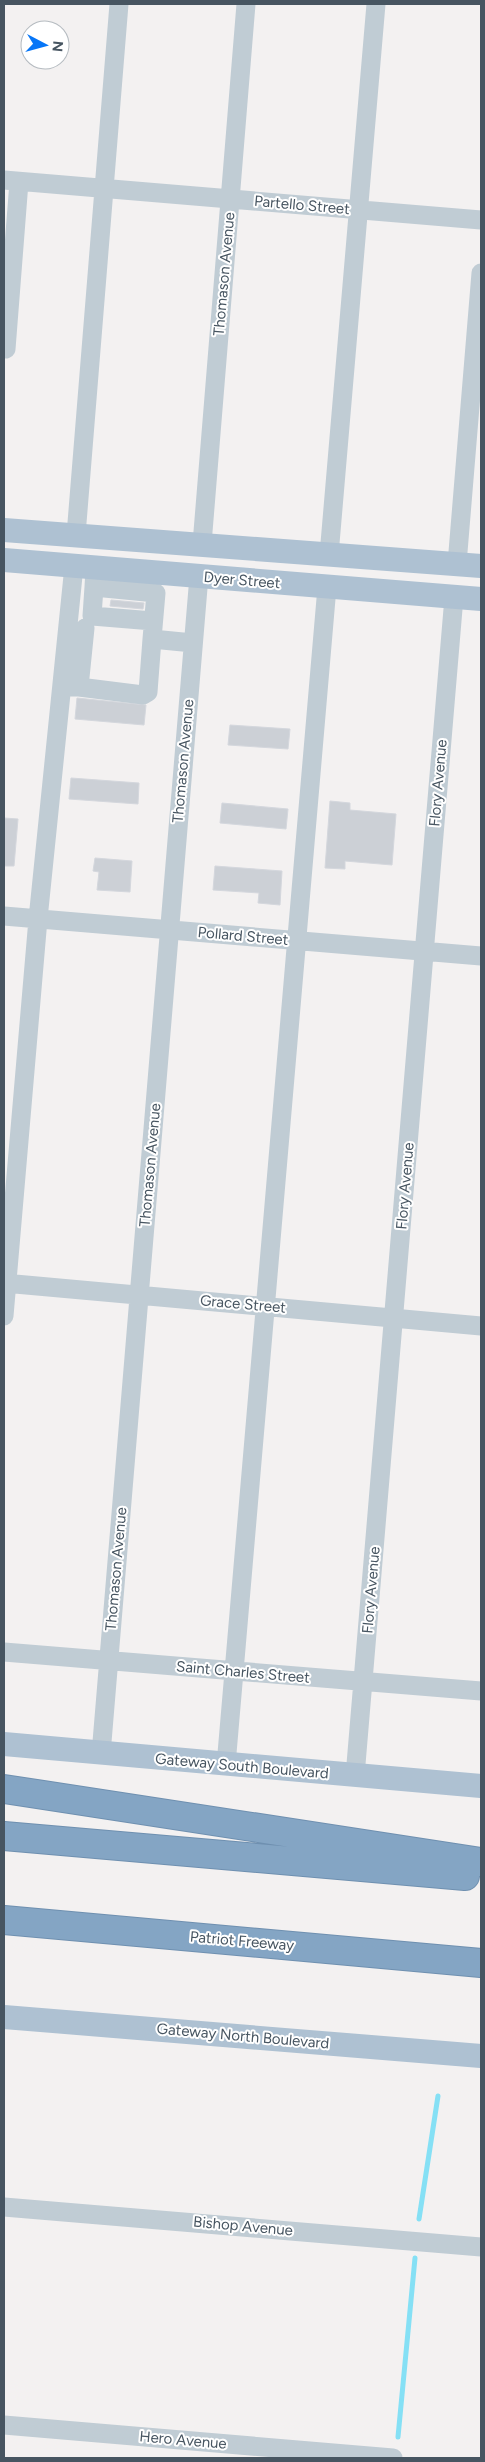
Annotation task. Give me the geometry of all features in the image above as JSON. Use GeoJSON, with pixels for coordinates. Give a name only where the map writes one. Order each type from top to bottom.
{"type":"FeatureCollection","features":[{"type":"Feature","properties":{"kind":"highway"},"geometry":{"type":"LineString","coordinates":[[4,1789],[481,1862]]}},
{"type":"Feature","properties":{"kind":"highway"},"geometry":{"type":"LineString","coordinates":[[4,1836],[481,1878]]}},
{"type":"Feature","properties":{"kind":"highway","name":"Patriot Freeway"},"geometry":{"type":"LineString","coordinates":[[4,1920],[481,1963]]}},
{"type":"Feature","properties":{"kind":"main road"},"geometry":{"type":"LineString","coordinates":[[4,530],[481,566]]}},
{"type":"Feature","properties":{"kind":"main road","name":"Dyer Street"},"geometry":{"type":"LineString","coordinates":[[4,560],[139,581],[199,576],[481,599]]}},
{"type":"Feature","properties":{"kind":"main road"},"geometry":{"type":"LineString","coordinates":[[338,587],[366,577],[388,576],[437,579],[448,575],[457,564]]}},
{"type":"Feature","properties":{"kind":"main road"},"geometry":{"type":"LineString","coordinates":[[454,597],[464,584],[481,580]]}},
{"type":"Feature","properties":{"kind":"main road","name":"Gateway South Boulevard"},"geometry":{"type":"LineString","coordinates":[[4,1744],[481,1786]]}},
{"type":"Feature","properties":{"kind":"main road","name":"Gateway North Boulevard"},"geometry":{"type":"LineString","coordinates":[[4,2017],[481,2056]]}},
{"type":"Feature","properties":{"kind":"street"},"geometry":{"type":"LineString","coordinates":[[76,535],[118,4]]}},
{"type":"Feature","properties":{"kind":"street","name":"Thomason Avenue"},"geometry":{"type":"LineString","coordinates":[[202,544],[246,4]]}},
{"type":"Feature","properties":{"kind":"street"},"geometry":{"type":"LineString","coordinates":[[329,555],[376,4]]}},
{"type":"Feature","properties":{"kind":"street"},"geometry":{"type":"LineString","coordinates":[[4,348],[6,349],[12,181]]}},
{"type":"Feature","properties":{"kind":"street","name":"Partello Street"},"geometry":{"type":"LineString","coordinates":[[12,181],[481,220]]}},
{"type":"Feature","properties":{"kind":"street"},"geometry":{"type":"LineString","coordinates":[[457,564],[481,273]]}},
{"type":"Feature","properties":{"kind":"street"},"geometry":{"type":"LineString","coordinates":[[4,1316],[5,1283],[38,919],[87,574]]}},
{"type":"Feature","properties":{"kind":"street"},"geometry":{"type":"LineString","coordinates":[[81,624],[87,574]]}},
{"type":"Feature","properties":{"kind":"street","name":"Thomason Avenue"},"geometry":{"type":"LineString","coordinates":[[101,1754],[199,576]]}},
{"type":"Feature","properties":{"kind":"street"},"geometry":{"type":"LineString","coordinates":[[70,687],[143,696],[148,692],[156,593],[139,581]]}},
{"type":"Feature","properties":{"kind":"street"},"geometry":{"type":"LineString","coordinates":[[226,1765],[296,940],[338,587]]}},
{"type":"Feature","properties":{"kind":"street","name":"Flory Avenue"},"geometry":{"type":"LineString","coordinates":[[355,1776],[454,597]]}},
{"type":"Feature","properties":{"kind":"street"},"geometry":{"type":"LineString","coordinates":[[81,624],[153,630],[193,643]]}},
{"type":"Feature","properties":{"kind":"street","name":"Pollard Street"},"geometry":{"type":"LineString","coordinates":[[4,916],[481,956]]}},
{"type":"Feature","properties":{"kind":"street","name":"Grace Street"},"geometry":{"type":"LineString","coordinates":[[5,1283],[481,1326]]}},
{"type":"Feature","properties":{"kind":"street","name":"Saint Charles Street"},"geometry":{"type":"LineString","coordinates":[[4,1652],[481,1691]]}},
{"type":"Feature","properties":{"kind":"street","name":"Bishop Avenue"},"geometry":{"type":"LineString","coordinates":[[4,2206],[481,2247]]}},
{"type":"Feature","properties":{"kind":"street","name":"Hero Avenue"},"geometry":{"type":"LineString","coordinates":[[4,2425],[393,2458]]}},
{"type":"Feature","properties":{"kind":"building"},"geometry":{"type":"Polygon","coordinates":[[[111,600],[144,603],[143,609],[110,606],[111,600]]]}},
{"type":"Feature","properties":{"kind":"building"},"geometry":{"type":"Polygon","coordinates":[[[77,698],[146,705],[144,725],[75,719],[77,698]]]}},
{"type":"Feature","properties":{"kind":"building"},"geometry":{"type":"Polygon","coordinates":[[[230,725],[290,729],[288,749],[228,745],[230,725]]]}},
{"type":"Feature","properties":{"kind":"building"},"geometry":{"type":"Polygon","coordinates":[[[71,778],[139,783],[138,804],[69,799],[71,778]]]}},
{"type":"Feature","properties":{"kind":"building"},"geometry":{"type":"Polygon","coordinates":[[[330,801],[350,803],[350,810],[396,814],[392,865],[345,861],[345,869],[325,868],[330,801]]]}},
{"type":"Feature","properties":{"kind":"building"},"geometry":{"type":"Polygon","coordinates":[[[222,803],[288,809],[286,829],[220,823],[222,803]]]}},
{"type":"Feature","properties":{"kind":"building"},"geometry":{"type":"Polygon","coordinates":[[[4,818],[18,819],[14,866],[4,866],[4,818]]]}},
{"type":"Feature","properties":{"kind":"building"},"geometry":{"type":"Polygon","coordinates":[[[95,858],[132,861],[130,892],[97,890],[99,872],[93,871],[95,858]]]}},
{"type":"Feature","properties":{"kind":"building"},"geometry":{"type":"Polygon","coordinates":[[[215,866],[282,871],[280,905],[258,903],[259,893],[213,890],[215,866]]]}},
{"type":"Feature","properties":{"kind":"waterway"},"geometry":{"type":"LineString","coordinates":[[419,2219],[438,2096]]}},
{"type":"Feature","properties":{"kind":"waterway"},"geometry":{"type":"LineString","coordinates":[[398,2437],[415,2258]]}}]}
